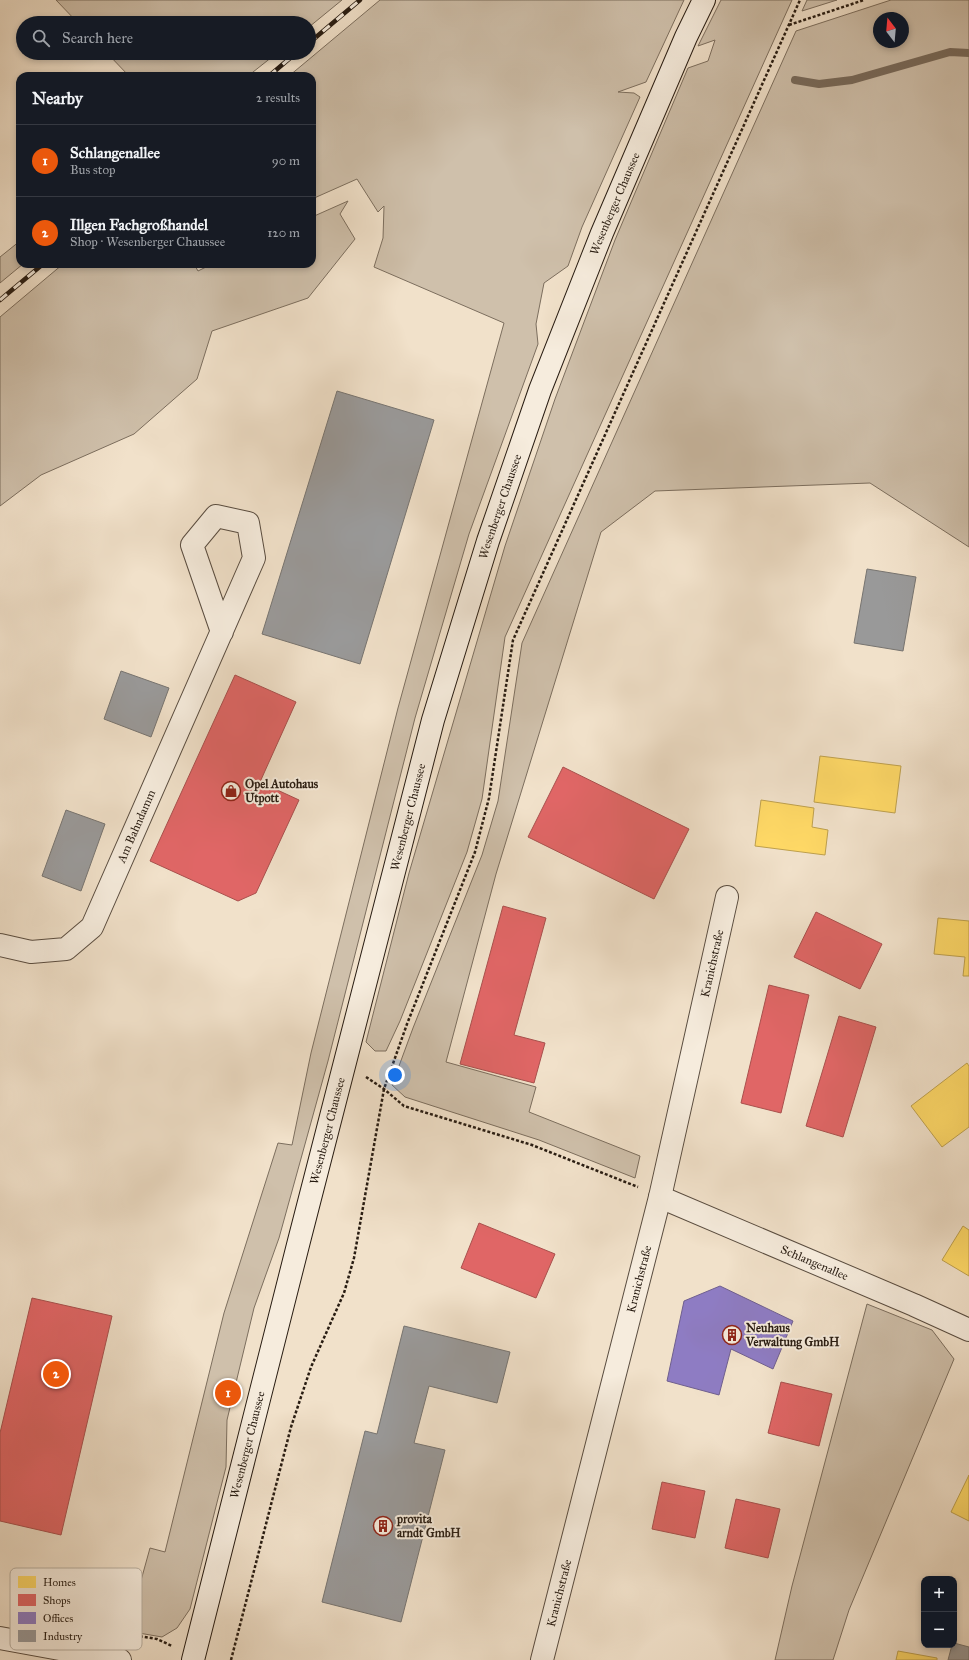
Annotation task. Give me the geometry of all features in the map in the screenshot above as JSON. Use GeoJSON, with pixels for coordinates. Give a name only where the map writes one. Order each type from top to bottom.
{"type":"FeatureCollection","features":[{"type":"Feature","properties":{"kind":"street","name":"Wesenberger Chaussee"},"geometry":{"type":"LineString","coordinates":[[193,1660],[298,1241],[433,720],[488,541],[540,390],[602,233],[686,37],[704,0]]}},
{"type":"Feature","properties":{"kind":"street","name":"Am Bahndamm"},"geometry":{"type":"LineString","coordinates":[[0,945],[31,952],[66,949],[92,927],[222,632],[254,558],[248,523],[216,516],[192,545],[222,632]]}},
{"type":"Feature","properties":{"kind":"street","name":"Kranichstraße"},"geometry":{"type":"LineString","coordinates":[[542,1660],[660,1197],[727,896]]}},
{"type":"Feature","properties":{"kind":"street","name":"Schlangenallee"},"geometry":{"type":"LineString","coordinates":[[660,1197],[914,1305],[969,1330]]}},
{"type":"Feature","properties":{"kind":"street"},"geometry":{"type":"LineString","coordinates":[[0,1638],[10,1640]]}},
{"type":"Feature","properties":{"kind":"street"},"geometry":{"type":"LineString","coordinates":[[65,1650],[120,1660]]}},
{"type":"Feature","properties":{"kind":"path"},"geometry":{"type":"LineString","coordinates":[[231,1660],[291,1427],[311,1367],[344,1293],[354,1258],[384,1089],[407,1024],[475,852],[489,798],[513,640],[800,0]]}},
{"type":"Feature","properties":{"kind":"path"},"geometry":{"type":"LineString","coordinates":[[789,25],[864,0]]}},
{"type":"Feature","properties":{"kind":"path"},"geometry":{"type":"LineString","coordinates":[[345,1064],[384,1089],[404,1106],[532,1145],[630,1183],[660,1197]]}},
{"type":"Feature","properties":{"kind":"shaded area"},"geometry":{"type":"Polygon","coordinates":[[[56,0],[342,0],[316,21],[316,16],[71,16],[56,0]]]}},
{"type":"Feature","properties":{"kind":"shaded area"},"geometry":{"type":"Polygon","coordinates":[[[380,0],[684,0],[646,82],[618,92],[634,93],[640,97],[582,227],[568,266],[544,283],[536,324],[538,344],[469,534],[415,718],[328,1061],[279,1238],[254,1308],[227,1420],[226,1467],[190,1609],[177,1628],[162,1637],[142,1634],[142,1577],[150,1548],[165,1552],[224,1313],[278,1143],[292,1145],[311,1053],[398,708],[504,323],[374,267],[383,238],[384,206],[378,212],[357,179],[316,197],[316,72],[294,72],[308,60],[316,60],[316,53],[380,0]]]}},
{"type":"Feature","properties":{"kind":"shaded area"},"geometry":{"type":"Polygon","coordinates":[[[721,0],[792,0],[505,637],[482,799],[467,852],[400,1021],[386,1051],[375,1051],[366,1042],[409,873],[505,546],[555,399],[615,240],[688,68],[708,61],[715,40],[698,46],[721,0]]]}},
{"type":"Feature","properties":{"kind":"shaded area"},"geometry":{"type":"Polygon","coordinates":[[[807,0],[837,0],[802,11],[807,0]]]}},
{"type":"Feature","properties":{"kind":"shaded area"},"geometry":{"type":"Polygon","coordinates":[[[891,0],[969,0],[969,547],[870,483],[655,491],[601,532],[496,874],[446,1062],[536,1087],[529,1112],[640,1156],[635,1178],[539,1140],[405,1097],[392,1085],[413,1028],[482,855],[498,801],[522,643],[796,31],[891,0]]]}},
{"type":"Feature","properties":{"kind":"shaded area"},"geometry":{"type":"Polygon","coordinates":[[[114,60],[268,60],[253,72],[125,72],[114,60]]]}},
{"type":"Feature","properties":{"kind":"shaded area"},"geometry":{"type":"Polygon","coordinates":[[[348,201],[340,214],[355,239],[308,298],[212,331],[197,379],[134,434],[41,475],[0,506],[0,317],[58,268],[196,268],[198,271],[204,268],[316,268],[316,215],[348,201]]]}},
{"type":"Feature","properties":{"kind":"shaded area"},"geometry":{"type":"Polygon","coordinates":[[[16,244],[16,268],[18,268],[0,283],[0,257],[16,244]]]}},
{"type":"Feature","properties":{"kind":"shaded area"},"geometry":{"type":"Polygon","coordinates":[[[867,1304],[932,1330],[954,1359],[849,1610],[833,1660],[775,1660],[792,1586],[867,1304]]]}},
{"type":"Feature","properties":{"kind":"building: Homes"},"geometry":{"type":"Polygon","coordinates":[[[820,756],[901,766],[895,813],[814,802],[820,756]]]}},
{"type":"Feature","properties":{"kind":"building: Homes"},"geometry":{"type":"Polygon","coordinates":[[[761,800],[814,808],[812,827],[828,830],[825,855],[755,846],[761,800]]]}},
{"type":"Feature","properties":{"kind":"building: Homes"},"geometry":{"type":"Polygon","coordinates":[[[938,918],[969,921],[969,976],[963,976],[965,957],[934,954],[938,918]]]}},
{"type":"Feature","properties":{"kind":"building: Homes"},"geometry":{"type":"Polygon","coordinates":[[[967,1063],[969,1066],[969,1127],[942,1147],[911,1106],[967,1063]]]}},
{"type":"Feature","properties":{"kind":"building: Homes"},"geometry":{"type":"Polygon","coordinates":[[[963,1226],[969,1230],[969,1276],[942,1260],[963,1226]]]}},
{"type":"Feature","properties":{"kind":"building: Homes"},"geometry":{"type":"Polygon","coordinates":[[[969,1475],[969,1521],[951,1512],[969,1475]]]}},
{"type":"Feature","properties":{"kind":"building: Homes"},"geometry":{"type":"Polygon","coordinates":[[[898,1651],[937,1658],[937,1660],[896,1660],[898,1651]]]}},
{"type":"Feature","properties":{"kind":"building: Shops","name":"Opel Autohaus Utpott"},"geometry":{"type":"Polygon","coordinates":[[[235,675],[296,702],[260,782],[299,800],[256,893],[238,901],[150,861],[235,675]]]}},
{"type":"Feature","properties":{"kind":"building: Shops"},"geometry":{"type":"Polygon","coordinates":[[[563,767],[689,829],[654,899],[528,837],[563,767]]]}},
{"type":"Feature","properties":{"kind":"building: Shops"},"geometry":{"type":"Polygon","coordinates":[[[503,906],[546,918],[514,1035],[545,1043],[534,1083],[460,1064],[503,906]]]}},
{"type":"Feature","properties":{"kind":"building: Shops"},"geometry":{"type":"Polygon","coordinates":[[[816,912],[882,944],[860,989],[794,957],[816,912]]]}},
{"type":"Feature","properties":{"kind":"building: Shops"},"geometry":{"type":"Polygon","coordinates":[[[769,985],[809,995],[781,1113],[741,1103],[769,985]]]}},
{"type":"Feature","properties":{"kind":"building: Shops"},"geometry":{"type":"Polygon","coordinates":[[[839,1016],[876,1027],[843,1137],[806,1126],[839,1016]]]}},
{"type":"Feature","properties":{"kind":"building: Shops"},"geometry":{"type":"Polygon","coordinates":[[[479,1223],[555,1254],[536,1298],[461,1268],[479,1223]]]}},
{"type":"Feature","properties":{"kind":"building: Shops"},"geometry":{"type":"Polygon","coordinates":[[[32,1298],[112,1316],[61,1535],[0,1521],[0,1433],[32,1298]]]}},
{"type":"Feature","properties":{"kind":"building: Shops"},"geometry":{"type":"Polygon","coordinates":[[[781,1382],[832,1394],[819,1446],[768,1433],[781,1382]]]}},
{"type":"Feature","properties":{"kind":"building: Shops"},"geometry":{"type":"Polygon","coordinates":[[[662,1482],[705,1491],[695,1538],[652,1529],[662,1482]]]}},
{"type":"Feature","properties":{"kind":"building: Shops"},"geometry":{"type":"Polygon","coordinates":[[[736,1499],[780,1509],[768,1558],[725,1548],[736,1499]]]}},
{"type":"Feature","properties":{"kind":"building: Offices","name":"Neuhaus Verwaltung GmbH"},"geometry":{"type":"Polygon","coordinates":[[[720,1286],[793,1321],[773,1369],[731,1349],[719,1395],[667,1381],[684,1301],[720,1286]]]}},
{"type":"Feature","properties":{"kind":"building: Industry"},"geometry":{"type":"Polygon","coordinates":[[[337,391],[434,420],[360,664],[262,634],[337,391]]]}},
{"type":"Feature","properties":{"kind":"building: Industry"},"geometry":{"type":"Polygon","coordinates":[[[867,569],[916,577],[903,651],[854,643],[867,569]]]}},
{"type":"Feature","properties":{"kind":"building: Industry"},"geometry":{"type":"Polygon","coordinates":[[[121,671],[169,688],[151,737],[104,719],[121,671]]]}},
{"type":"Feature","properties":{"kind":"building: Industry"},"geometry":{"type":"Polygon","coordinates":[[[66,810],[105,824],[81,891],[42,876],[66,810]]]}},
{"type":"Feature","properties":{"kind":"building: Industry","name":"provita arndt GmbH"},"geometry":{"type":"Polygon","coordinates":[[[404,1326],[510,1352],[497,1403],[429,1386],[414,1443],[445,1450],[401,1622],[322,1602],[365,1431],[377,1434],[404,1326]]]}},
{"type":"Feature","properties":{"kind":"building: Industry"},"geometry":{"type":"Polygon","coordinates":[[[957,1644],[969,1647],[969,1660],[948,1660],[951,1648],[957,1648],[957,1644]]]}},
{"type":"Feature","properties":{"kind":"waterway"},"geometry":{"type":"LineString","coordinates":[[795,80],[819,84],[852,80],[950,52],[969,53]]}},
{"type":"Feature","properties":{"kind":"railway"},"geometry":{"type":"LineString","coordinates":[[316,37],[360,0]]}},
{"type":"Feature","properties":{"kind":"railway"},"geometry":{"type":"LineString","coordinates":[[274,72],[288,60]]}},
{"type":"Feature","properties":{"kind":"railway"},"geometry":{"type":"LineString","coordinates":[[0,300],[38,268]]}},
{"type":"Feature","properties":{"kind":"place","name":"Opel Autohaus Utpott"},"geometry":{"type":"Point","coordinates":[231,791]}},
{"type":"Feature","properties":{"kind":"place","name":"Neuhaus Verwaltung GmbH"},"geometry":{"type":"Point","coordinates":[732,1335]}},
{"type":"Feature","properties":{"kind":"place","name":"Illgen Fachgroßhandel"},"geometry":{"type":"Point","coordinates":[56,1374]}},
{"type":"Feature","properties":{"kind":"place","name":"Schlangenallee"},"geometry":{"type":"Point","coordinates":[228,1393]}},
{"type":"Feature","properties":{"kind":"place","name":"provita arndt GmbH"},"geometry":{"type":"Point","coordinates":[383,1526]}}]}
